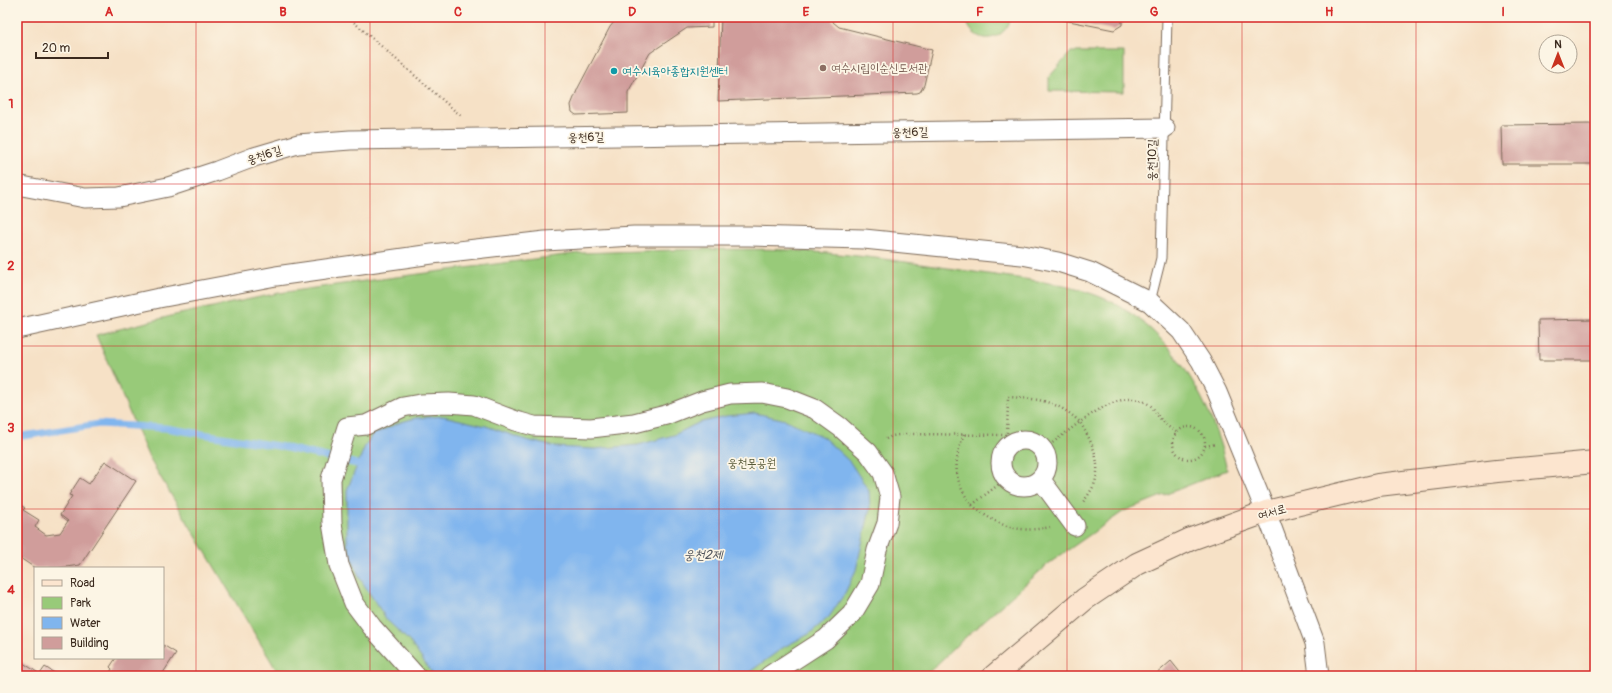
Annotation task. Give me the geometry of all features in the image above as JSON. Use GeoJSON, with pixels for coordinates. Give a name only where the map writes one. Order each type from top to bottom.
{"type":"FeatureCollection","features":[{"type":"Feature","properties":{"kind":"street","name":"웅천6길"},"geometry":{"type":"LineString","coordinates":[[17,185],[85,198],[119,197],[168,187],[254,157],[298,144],[350,140],[1165,128]]}},
{"type":"Feature","properties":{"kind":"street"},"geometry":{"type":"LineString","coordinates":[[17,329],[160,298],[276,276],[432,254],[538,242],[634,236],[750,236],[864,239],[1022,254],[1058,262],[1090,272],[1150,302],[1181,331],[1202,361],[1217,392],[1266,512],[1315,642],[1318,656],[1319,676]]}},
{"type":"Feature","properties":{"kind":"street"},"geometry":{"type":"LineString","coordinates":[[416,676],[372,627],[354,603],[339,565],[332,524],[331,479],[347,427],[366,425],[403,407],[420,404],[449,403],[474,405],[516,421],[534,426],[591,428],[634,423],[666,415],[702,401],[730,394],[762,393],[787,398],[814,408],[840,427],[868,452],[874,460],[883,473],[890,497],[887,524],[877,550],[870,584],[852,614],[826,639],[769,676]]}},
{"type":"Feature","properties":{"kind":"street"},"geometry":{"type":"LineString","coordinates":[[1010,439],[1035,442],[1045,453],[1048,460],[1048,467],[1041,480],[1035,484],[1019,486],[1011,483],[1002,470],[1001,462],[1003,454],[1010,439]]}},
{"type":"Feature","properties":{"kind":"street","name":"여서로"},"geometry":{"type":"LineString","coordinates":[[994,676],[1085,599],[1137,564],[1191,539],[1266,512],[1378,485],[1497,471],[1595,462]]}},
{"type":"Feature","properties":{"kind":"street"},"geometry":{"type":"LineString","coordinates":[[1041,480],[1075,526]]}},
{"type":"Feature","properties":{"kind":"lane","name":"웅천10길"},"geometry":{"type":"LineString","coordinates":[[1150,302],[1161,258],[1167,17]]}},
{"type":"Feature","properties":{"kind":"path"},"geometry":{"type":"LineString","coordinates":[[348,17],[487,139]]}},
{"type":"Feature","properties":{"kind":"path"},"geometry":{"type":"LineString","coordinates":[[874,460],[876,452],[880,446],[885,440],[892,436],[906,434],[964,434],[1010,439],[1008,397],[1042,400],[1054,404],[1068,410],[1080,422],[1104,406],[1121,400],[1139,400],[1152,406],[1168,427],[1176,432]]}},
{"type":"Feature","properties":{"kind":"path"},"geometry":{"type":"LineString","coordinates":[[1185,427],[1196,427],[1201,431],[1206,440],[1204,451],[1195,458],[1190,459],[1180,456],[1176,452],[1172,442],[1176,432],[1185,427]]}},
{"type":"Feature","properties":{"kind":"path"},"geometry":{"type":"LineString","coordinates":[[964,434],[958,450],[956,464],[957,478],[963,494],[972,505],[1007,478]]}},
{"type":"Feature","properties":{"kind":"green space"},"geometry":{"type":"Polygon","coordinates":[[[966,17],[1011,17],[1011,19],[1007,28],[1001,34],[987,38],[980,37],[973,33],[966,17]]]}},
{"type":"Feature","properties":{"kind":"green space"},"geometry":{"type":"Polygon","coordinates":[[[1071,52],[1124,52],[1124,92],[1049,91],[1049,77],[1071,52]]]}},
{"type":"Feature","properties":{"kind":"green space","name":"웅천못공원"},"geometry":{"type":"Polygon","coordinates":[[[705,249],[790,250],[872,258],[1039,281],[1091,293],[1121,307],[1141,321],[1160,338],[1176,357],[1190,377],[1213,422],[1227,470],[1124,511],[1048,564],[959,643],[925,676],[280,676],[149,458],[96,335],[175,315],[279,293],[580,253],[705,249]]]}},
{"type":"Feature","properties":{"kind":"water","name":"웅천2제"},"geometry":{"type":"Polygon","coordinates":[[[755,413],[786,420],[823,437],[850,462],[869,491],[870,509],[856,570],[845,593],[829,617],[809,634],[784,647],[744,676],[434,676],[410,642],[387,620],[359,577],[347,544],[347,490],[365,446],[372,435],[401,422],[416,418],[443,416],[486,426],[526,440],[556,447],[594,449],[638,445],[674,435],[698,423],[726,416],[755,413]]]}},
{"type":"Feature","properties":{"kind":"building","name":"여수시육아종합지원센터"},"geometry":{"type":"Polygon","coordinates":[[[618,17],[712,17],[712,27],[687,28],[650,53],[628,92],[628,113],[576,115],[572,112],[571,105],[578,88],[610,27],[618,17]]]}},
{"type":"Feature","properties":{"kind":"building","name":"여수시립이순신도서관"},"geometry":{"type":"Polygon","coordinates":[[[721,17],[832,17],[833,22],[839,27],[932,50],[924,85],[920,92],[917,93],[718,101],[721,17]]]}},
{"type":"Feature","properties":{"kind":"building"},"geometry":{"type":"Polygon","coordinates":[[[1049,17],[1122,17],[1122,25],[1114,30],[1049,17]]]}},
{"type":"Feature","properties":{"kind":"building"},"geometry":{"type":"Polygon","coordinates":[[[1595,124],[1595,164],[1502,164],[1501,125],[1595,124]]]}},
{"type":"Feature","properties":{"kind":"building"},"geometry":{"type":"Polygon","coordinates":[[[1595,319],[1595,360],[1539,360],[1538,320],[1595,319]]]}},
{"type":"Feature","properties":{"kind":"building"},"geometry":{"type":"Polygon","coordinates":[[[105,461],[136,481],[80,565],[66,567],[34,567],[17,556],[17,503],[25,508],[23,510],[39,520],[35,527],[46,535],[60,533],[68,521],[60,515],[72,496],[69,495],[80,478],[89,484],[105,461]]]}},
{"type":"Feature","properties":{"kind":"building"},"geometry":{"type":"Polygon","coordinates":[[[164,646],[176,653],[161,676],[108,676],[112,669],[110,667],[115,659],[164,659],[164,646]]]}},
{"type":"Feature","properties":{"kind":"building"},"geometry":{"type":"Polygon","coordinates":[[[17,659],[40,674],[45,667],[59,676],[17,676],[17,659]]]}},
{"type":"Feature","properties":{"kind":"building"},"geometry":{"type":"Polygon","coordinates":[[[1171,661],[1183,676],[1154,676],[1171,661]]]}},
{"type":"Feature","properties":{"kind":"waterway"},"geometry":{"type":"LineString","coordinates":[[17,437],[99,424],[165,428],[278,446],[357,464]]}},
{"type":"Feature","properties":{"kind":"place","name":"여수시립이순신도서관"},"geometry":{"type":"Point","coordinates":[823,68]}},
{"type":"Feature","properties":{"kind":"place","name":"여수시육아종합지원센터"},"geometry":{"type":"Point","coordinates":[614,71]}}]}
